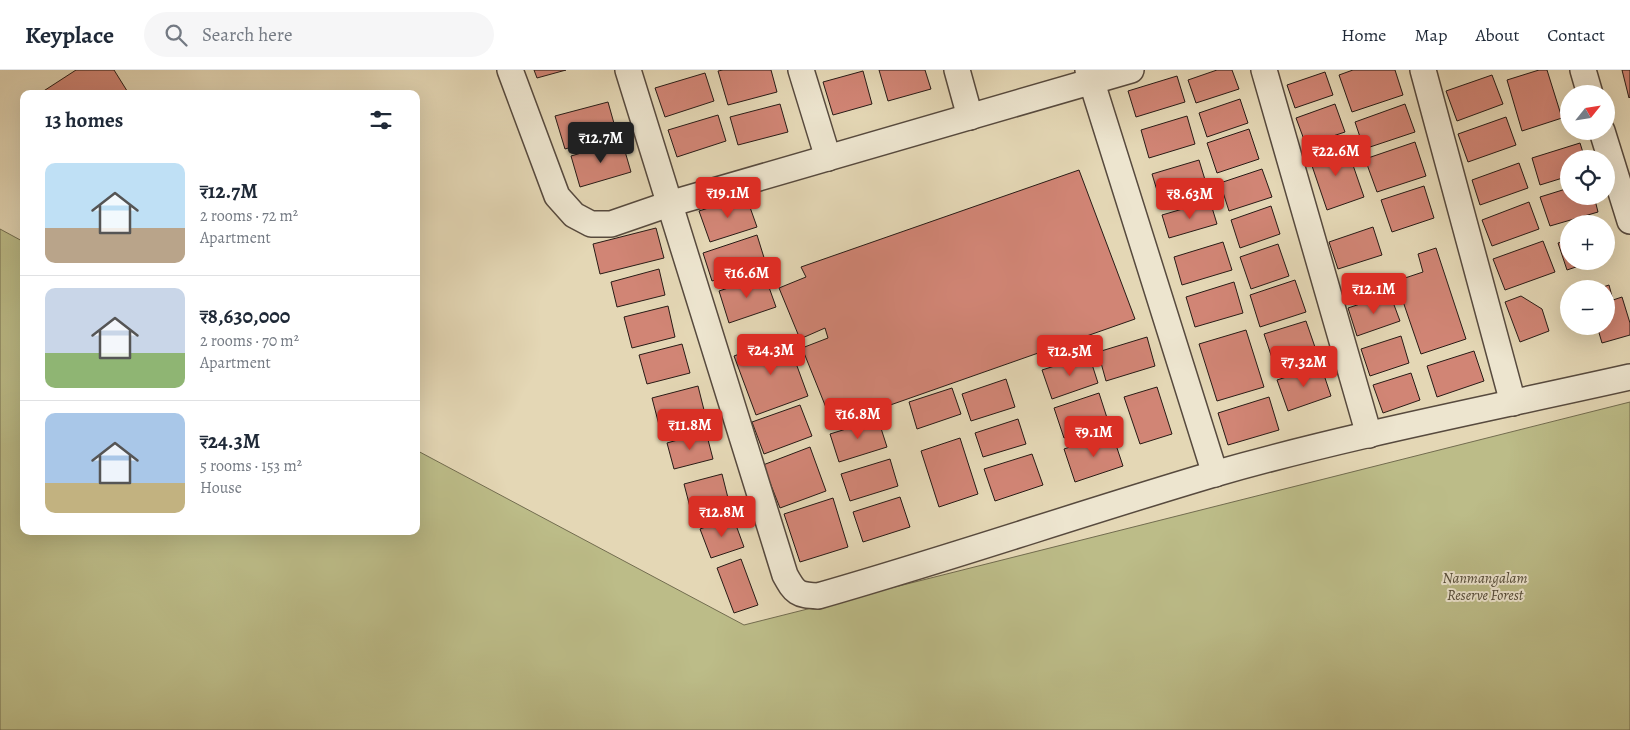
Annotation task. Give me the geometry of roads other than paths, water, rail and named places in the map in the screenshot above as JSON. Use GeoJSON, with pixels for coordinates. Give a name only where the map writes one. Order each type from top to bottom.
{"type":"FeatureCollection","features":[{"type":"Feature","properties":{"kind":"street"},"geometry":{"type":"LineString","coordinates":[[510,70],[557,196],[574,215],[591,224],[611,224],[669,204],[970,117],[1090,76],[1131,70]]}},
{"type":"Feature","properties":{"kind":"street"},"geometry":{"type":"LineString","coordinates":[[628,70],[785,575],[793,591],[804,596],[818,596],[941,560],[1216,474],[1369,435],[1630,377]]}},
{"type":"Feature","properties":{"kind":"street"},"geometry":{"type":"LineString","coordinates":[[801,70],[828,158]]}},
{"type":"Feature","properties":{"kind":"street"},"geometry":{"type":"LineString","coordinates":[[957,70],[970,117]]}},
{"type":"Feature","properties":{"kind":"street"},"geometry":{"type":"LineString","coordinates":[[1264,70],[1369,435]]}},
{"type":"Feature","properties":{"kind":"street"},"geometry":{"type":"LineString","coordinates":[[1423,70],[1512,403]]}},
{"type":"Feature","properties":{"kind":"street"},"geometry":{"type":"LineString","coordinates":[[1583,70],[1587,85]]}},
{"type":"Feature","properties":{"kind":"street"},"geometry":{"type":"LineString","coordinates":[[1090,76],[1216,474]]}},
{"type":"Feature","properties":{"kind":"street"},"geometry":{"type":"LineString","coordinates":[[1605,140],[1630,221]]}},
{"type":"Feature","properties":{"kind":"park label","name":"Nanmangalam Reserve Forest"},"geometry":{"type":"Point","coordinates":[1485,586]}}]}
